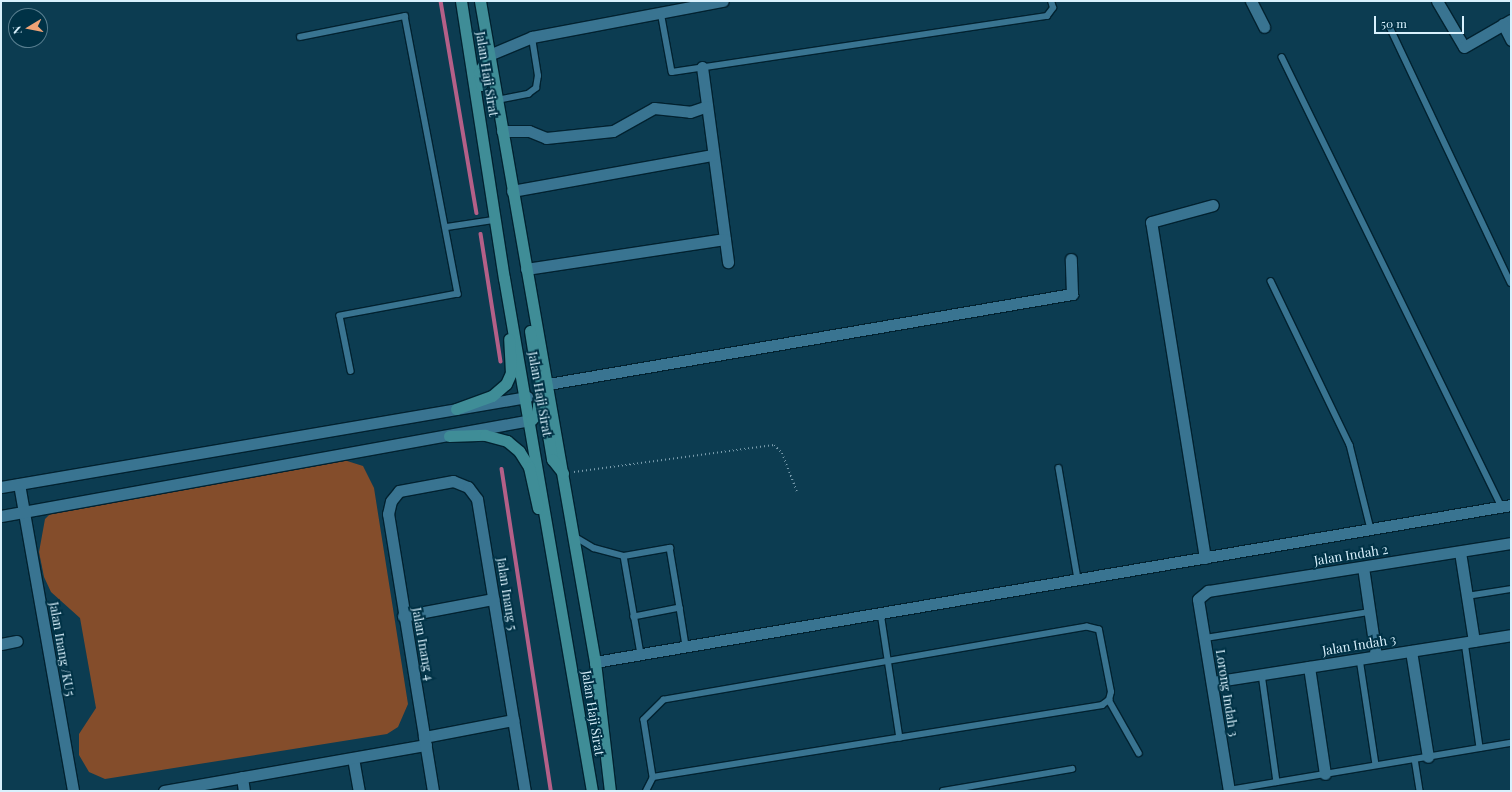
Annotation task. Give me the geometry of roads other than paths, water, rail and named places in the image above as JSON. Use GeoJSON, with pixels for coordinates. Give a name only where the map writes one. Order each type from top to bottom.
{"type":"FeatureCollection","features":[{"type":"Feature","properties":{"kind":"main road","name":"Jalan Haji Sirat"},"geometry":{"type":"LineString","coordinates":[[461,1],[494,220],[531,420],[592,791]]}},
{"type":"Feature","properties":{"kind":"main road"},"geometry":{"type":"LineString","coordinates":[[465,1],[466,32]]}},
{"type":"Feature","properties":{"kind":"main road","name":"Jalan Haji Sirat"},"geometry":{"type":"LineString","coordinates":[[480,1],[512,191],[564,473],[595,662],[610,791]]}},
{"type":"Feature","properties":{"kind":"main road"},"geometry":{"type":"LineString","coordinates":[[488,55],[479,72],[490,145],[489,187]]}},
{"type":"Feature","properties":{"kind":"main road"},"geometry":{"type":"LineString","coordinates":[[512,191],[517,244],[540,394],[539,407],[531,420]]}},
{"type":"Feature","properties":{"kind":"main road"},"geometry":{"type":"LineString","coordinates":[[456,409],[492,396],[506,384],[511,373],[504,278]]}},
{"type":"Feature","properties":{"kind":"main road"},"geometry":{"type":"LineString","coordinates":[[527,397],[539,407],[545,418],[552,459],[564,473]]}},
{"type":"Feature","properties":{"kind":"main road"},"geometry":{"type":"LineString","coordinates":[[449,436],[485,435],[506,441],[529,466],[565,662],[580,718]]}},
{"type":"Feature","properties":{"kind":"street"},"geometry":{"type":"LineString","coordinates":[[488,55],[532,37],[661,12],[693,3],[723,1]]}},
{"type":"Feature","properties":{"kind":"street"},"geometry":{"type":"LineString","coordinates":[[1251,1],[1264,27]]}},
{"type":"Feature","properties":{"kind":"street"},"geometry":{"type":"LineString","coordinates":[[1437,1],[1464,47],[1507,22],[1511,40]]}},
{"type":"Feature","properties":{"kind":"street"},"geometry":{"type":"LineString","coordinates":[[702,67],[728,262]]}},
{"type":"Feature","properties":{"kind":"street"},"geometry":{"type":"LineString","coordinates":[[502,131],[529,131],[546,138],[613,131],[654,108],[690,112],[707,106]]}},
{"type":"Feature","properties":{"kind":"street"},"geometry":{"type":"LineString","coordinates":[[512,191],[713,155]]}},
{"type":"Feature","properties":{"kind":"street"},"geometry":{"type":"LineString","coordinates":[[1205,558],[1151,222],[1213,205]]}},
{"type":"Feature","properties":{"kind":"street"},"geometry":{"type":"LineString","coordinates":[[526,269],[725,239]]}},
{"type":"Feature","properties":{"kind":"street"},"geometry":{"type":"LineString","coordinates":[[548,384],[1072,294],[1071,259]]}},
{"type":"Feature","properties":{"kind":"street"},"geometry":{"type":"LineString","coordinates":[[1,488],[527,397]]}},
{"type":"Feature","properties":{"kind":"street"},"geometry":{"type":"LineString","coordinates":[[1,516],[531,420]]}},
{"type":"Feature","properties":{"kind":"street","name":"Jalan Inang 5"},"geometry":{"type":"LineString","coordinates":[[391,501],[399,491],[453,481],[468,487],[477,499],[524,791]]}},
{"type":"Feature","properties":{"kind":"street","name":"Jalan Inang /KU5"},"geometry":{"type":"LineString","coordinates":[[19,484],[73,791]]}},
{"type":"Feature","properties":{"kind":"street","name":"Jalan Inang 4"},"geometry":{"type":"LineString","coordinates":[[391,501],[388,514],[403,616],[433,791]]}},
{"type":"Feature","properties":{"kind":"street"},"geometry":{"type":"LineString","coordinates":[[595,662],[1507,506]]}},
{"type":"Feature","properties":{"kind":"street","name":"Jalan Indah 2"},"geometry":{"type":"LineString","coordinates":[[1198,599],[1208,591],[1511,543]]}},
{"type":"Feature","properties":{"kind":"street"},"geometry":{"type":"LineString","coordinates":[[1460,552],[1467,596],[1469,641]]}},
{"type":"Feature","properties":{"kind":"street"},"geometry":{"type":"LineString","coordinates":[[1363,567],[1376,656]]}},
{"type":"Feature","properties":{"kind":"street"},"geometry":{"type":"LineString","coordinates":[[403,616],[493,599]]}},
{"type":"Feature","properties":{"kind":"street","name":"Lorong Indah 3"},"geometry":{"type":"LineString","coordinates":[[1198,599],[1229,790]]}},
{"type":"Feature","properties":{"kind":"street","name":"Jalan Indah 3"},"geometry":{"type":"LineString","coordinates":[[1212,682],[1511,634]]}},
{"type":"Feature","properties":{"kind":"street"},"geometry":{"type":"LineString","coordinates":[[1,644],[17,641]]}},
{"type":"Feature","properties":{"kind":"street"},"geometry":{"type":"LineString","coordinates":[[1411,650],[1428,756]]}},
{"type":"Feature","properties":{"kind":"street"},"geometry":{"type":"LineString","coordinates":[[1310,667],[1325,774]]}},
{"type":"Feature","properties":{"kind":"street"},"geometry":{"type":"LineString","coordinates":[[164,791],[353,758],[513,720]]}},
{"type":"Feature","properties":{"kind":"street"},"geometry":{"type":"LineString","coordinates":[[353,758],[359,791]]}},
{"type":"Feature","properties":{"kind":"street"},"geometry":{"type":"LineString","coordinates":[[242,777],[244,791]]}},
{"type":"Feature","properties":{"kind":"lane"},"geometry":{"type":"LineString","coordinates":[[661,12],[672,72],[1047,16],[1053,8],[1051,1]]}},
{"type":"Feature","properties":{"kind":"lane"},"geometry":{"type":"LineString","coordinates":[[300,37],[405,16],[447,227],[458,294],[340,316],[351,371]]}},
{"type":"Feature","properties":{"kind":"lane"},"geometry":{"type":"LineString","coordinates":[[1389,25],[1511,283]]}},
{"type":"Feature","properties":{"kind":"lane"},"geometry":{"type":"LineString","coordinates":[[497,100],[528,94],[536,88],[538,76],[532,37]]}},
{"type":"Feature","properties":{"kind":"lane"},"geometry":{"type":"LineString","coordinates":[[1282,57],[1507,506]]}},
{"type":"Feature","properties":{"kind":"lane"},"geometry":{"type":"LineString","coordinates":[[447,227],[494,220]]}},
{"type":"Feature","properties":{"kind":"lane"},"geometry":{"type":"LineString","coordinates":[[1271,281],[1350,445],[1371,529]]}},
{"type":"Feature","properties":{"kind":"lane"},"geometry":{"type":"LineString","coordinates":[[1059,468],[1078,579]]}},
{"type":"Feature","properties":{"kind":"lane"},"geometry":{"type":"LineString","coordinates":[[574,536],[594,548],[624,556],[670,548],[686,646]]}},
{"type":"Feature","properties":{"kind":"lane"},"geometry":{"type":"LineString","coordinates":[[624,556],[641,654]]}},
{"type":"Feature","properties":{"kind":"lane"},"geometry":{"type":"LineString","coordinates":[[1467,596],[1511,589]]}},
{"type":"Feature","properties":{"kind":"lane"},"geometry":{"type":"LineString","coordinates":[[634,617],[680,608]]}},
{"type":"Feature","properties":{"kind":"lane"},"geometry":{"type":"LineString","coordinates":[[1205,638],[1370,612]]}},
{"type":"Feature","properties":{"kind":"lane"},"geometry":{"type":"LineString","coordinates":[[882,613],[887,661],[900,738]]}},
{"type":"Feature","properties":{"kind":"lane"},"geometry":{"type":"LineString","coordinates":[[646,791],[653,776],[644,720],[664,700],[1087,627],[1099,630],[1111,692],[1109,700],[1102,705],[653,776]]}},
{"type":"Feature","properties":{"kind":"lane"},"geometry":{"type":"LineString","coordinates":[[1469,641],[1480,748]]}},
{"type":"Feature","properties":{"kind":"lane"},"geometry":{"type":"LineString","coordinates":[[1360,659],[1376,765]]}},
{"type":"Feature","properties":{"kind":"lane"},"geometry":{"type":"LineString","coordinates":[[1262,674],[1277,782]]}},
{"type":"Feature","properties":{"kind":"lane"},"geometry":{"type":"LineString","coordinates":[[1109,700],[1139,753]]}},
{"type":"Feature","properties":{"kind":"lane"},"geometry":{"type":"LineString","coordinates":[[1229,790],[1511,743]]}},
{"type":"Feature","properties":{"kind":"lane"},"geometry":{"type":"LineString","coordinates":[[1415,759],[1420,791]]}},
{"type":"Feature","properties":{"kind":"lane"},"geometry":{"type":"LineString","coordinates":[[943,791],[1072,769]]}},
{"type":"Feature","properties":{"kind":"waterway"},"geometry":{"type":"LineString","coordinates":[[441,1],[477,213]]}},
{"type":"Feature","properties":{"kind":"waterway"},"geometry":{"type":"LineString","coordinates":[[481,234],[501,361]]}},
{"type":"Feature","properties":{"kind":"waterway"},"geometry":{"type":"LineString","coordinates":[[502,469],[551,791]]}}]}
